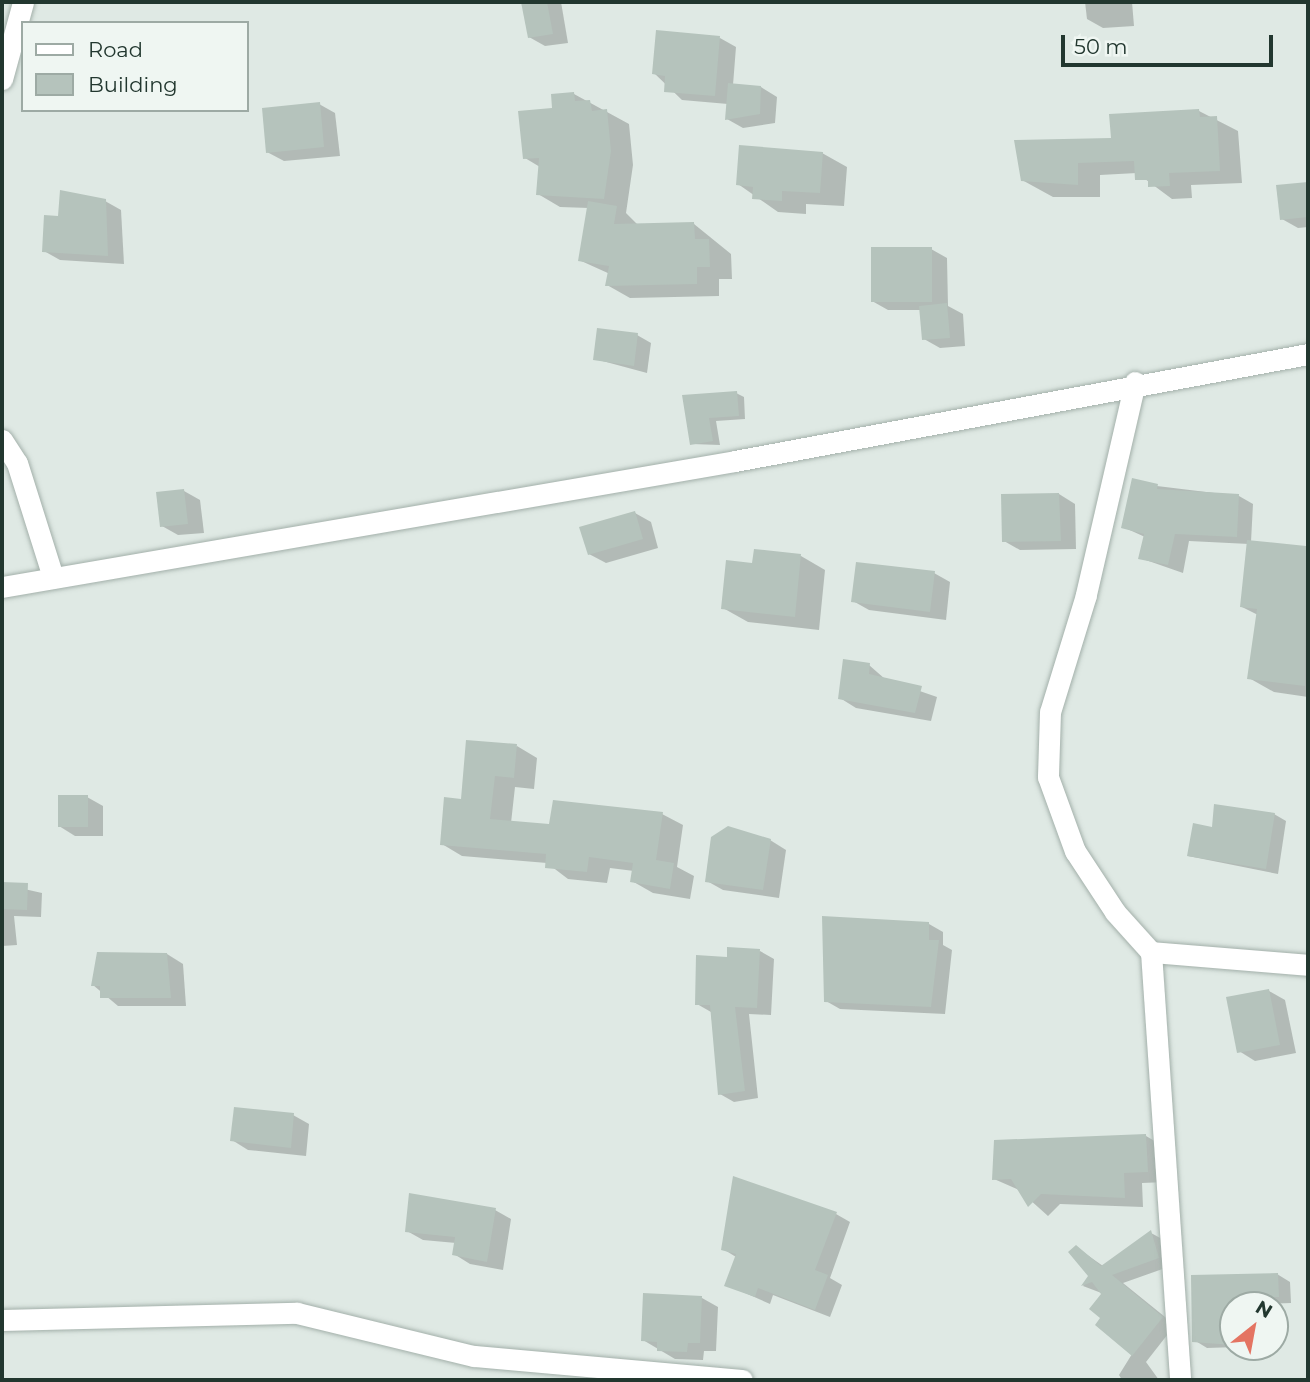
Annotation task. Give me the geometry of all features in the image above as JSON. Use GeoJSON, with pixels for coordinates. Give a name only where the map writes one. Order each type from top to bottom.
{"type":"FeatureCollection","features":[{"type":"Feature","properties":{"kind":"street"},"geometry":{"type":"LineString","coordinates":[[3,72],[23,2]]}},
{"type":"Feature","properties":{"kind":"street"},"geometry":{"type":"LineString","coordinates":[[2,587],[735,461],[1135,382],[1308,354]]}},
{"type":"Feature","properties":{"kind":"street"},"geometry":{"type":"LineString","coordinates":[[1135,382],[1086,595],[1050,712],[1048,777],[1075,851],[1115,912],[1151,953],[1180,1380]]}},
{"type":"Feature","properties":{"kind":"street"},"geometry":{"type":"LineString","coordinates":[[2,440],[18,463],[53,578]]}},
{"type":"Feature","properties":{"kind":"street"},"geometry":{"type":"LineString","coordinates":[[1151,953],[1308,965]]}},
{"type":"Feature","properties":{"kind":"street"},"geometry":{"type":"LineString","coordinates":[[2,1320],[298,1313],[474,1356],[742,1380]]}},
{"type":"Feature","properties":{"kind":"building"},"geometry":{"type":"Polygon","coordinates":[[[521,2],[547,2],[553,34],[528,38],[521,2]]]}},
{"type":"Feature","properties":{"kind":"building"},"geometry":{"type":"Polygon","coordinates":[[[656,30],[720,36],[715,96],[664,92],[665,76],[652,74],[656,30]]]}},
{"type":"Feature","properties":{"kind":"building"},"geometry":{"type":"Polygon","coordinates":[[[728,83],[761,86],[760,114],[725,120],[728,83]]]}},
{"type":"Feature","properties":{"kind":"building"},"geometry":{"type":"Polygon","coordinates":[[[574,92],[575,101],[590,100],[592,111],[607,109],[611,151],[604,199],[536,195],[539,158],[523,159],[518,111],[552,108],[551,94],[574,92]]]}},
{"type":"Feature","properties":{"kind":"building"},"geometry":{"type":"Polygon","coordinates":[[[320,102],[324,147],[266,153],[262,108],[320,102]]]}},
{"type":"Feature","properties":{"kind":"building"},"geometry":{"type":"Polygon","coordinates":[[[1199,109],[1200,117],[1217,116],[1220,171],[1169,173],[1170,186],[1148,187],[1148,180],[1135,180],[1134,161],[1078,163],[1078,185],[1021,181],[1014,140],[1111,138],[1109,114],[1199,109]]]}},
{"type":"Feature","properties":{"kind":"building"},"geometry":{"type":"Polygon","coordinates":[[[739,145],[823,152],[820,193],[782,191],[782,201],[752,199],[753,187],[736,185],[739,145]]]}},
{"type":"Feature","properties":{"kind":"building"},"geometry":{"type":"Polygon","coordinates":[[[1308,182],[1308,217],[1280,220],[1276,185],[1308,182]]]}},
{"type":"Feature","properties":{"kind":"building"},"geometry":{"type":"Polygon","coordinates":[[[60,190],[106,199],[108,256],[42,252],[44,215],[58,216],[60,190]]]}},
{"type":"Feature","properties":{"kind":"building"},"geometry":{"type":"Polygon","coordinates":[[[588,201],[617,206],[614,224],[694,222],[695,239],[709,239],[710,267],[697,267],[697,284],[605,286],[609,266],[578,261],[588,201]]]}},
{"type":"Feature","properties":{"kind":"building"},"geometry":{"type":"Polygon","coordinates":[[[871,247],[932,247],[932,302],[871,302],[871,247]]]}},
{"type":"Feature","properties":{"kind":"building"},"geometry":{"type":"Polygon","coordinates":[[[947,303],[950,338],[922,340],[919,306],[947,303]]]}},
{"type":"Feature","properties":{"kind":"building"},"geometry":{"type":"Polygon","coordinates":[[[597,328],[638,333],[634,366],[593,360],[597,328]]]}},
{"type":"Feature","properties":{"kind":"building"},"geometry":{"type":"Polygon","coordinates":[[[737,391],[739,416],[709,418],[713,441],[690,445],[682,395],[737,391]]]}},
{"type":"Feature","properties":{"kind":"building"},"geometry":{"type":"Polygon","coordinates":[[[1132,478],[1158,484],[1157,489],[1239,494],[1237,537],[1175,534],[1168,565],[1138,559],[1144,534],[1121,528],[1132,478]]]}},
{"type":"Feature","properties":{"kind":"building"},"geometry":{"type":"Polygon","coordinates":[[[184,489],[188,524],[160,527],[156,492],[184,489]]]}},
{"type":"Feature","properties":{"kind":"building"},"geometry":{"type":"Polygon","coordinates":[[[1059,493],[1061,541],[1002,542],[1001,494],[1059,493]]]}},
{"type":"Feature","properties":{"kind":"building"},"geometry":{"type":"Polygon","coordinates":[[[635,511],[643,539],[588,555],[579,527],[635,511]]]}},
{"type":"Feature","properties":{"kind":"building"},"geometry":{"type":"Polygon","coordinates":[[[1247,540],[1306,546],[1305,686],[1247,679],[1257,609],[1240,607],[1247,540]]]}},
{"type":"Feature","properties":{"kind":"building"},"geometry":{"type":"Polygon","coordinates":[[[754,549],[801,554],[795,617],[721,609],[726,560],[752,563],[754,549]]]}},
{"type":"Feature","properties":{"kind":"building"},"geometry":{"type":"Polygon","coordinates":[[[856,562],[935,571],[930,612],[851,602],[856,562]]]}},
{"type":"Feature","properties":{"kind":"building"},"geometry":{"type":"Polygon","coordinates":[[[843,659],[870,663],[869,674],[922,686],[915,713],[838,699],[843,659]]]}},
{"type":"Feature","properties":{"kind":"building"},"geometry":{"type":"Polygon","coordinates":[[[466,740],[517,744],[514,778],[495,776],[490,819],[549,824],[553,800],[663,812],[656,860],[674,863],[670,889],[630,882],[633,863],[589,857],[587,872],[545,868],[546,854],[440,845],[444,797],[461,799],[466,740]]]}},
{"type":"Feature","properties":{"kind":"building"},"geometry":{"type":"Polygon","coordinates":[[[58,795],[88,795],[88,827],[58,827],[58,795]]]}},
{"type":"Feature","properties":{"kind":"building"},"geometry":{"type":"Polygon","coordinates":[[[1214,804],[1275,813],[1266,869],[1187,856],[1193,823],[1212,827],[1214,804]]]}},
{"type":"Feature","properties":{"kind":"building"},"geometry":{"type":"Polygon","coordinates":[[[728,826],[771,839],[763,890],[705,882],[711,837],[728,826]]]}},
{"type":"Feature","properties":{"kind":"building"},"geometry":{"type":"Polygon","coordinates":[[[2,882],[28,883],[27,910],[2,909],[2,882]]]}},
{"type":"Feature","properties":{"kind":"building"},"geometry":{"type":"Polygon","coordinates":[[[822,916],[929,922],[929,940],[939,940],[931,1007],[824,1002],[822,916]]]}},
{"type":"Feature","properties":{"kind":"building"},"geometry":{"type":"Polygon","coordinates":[[[727,947],[760,949],[757,1008],[735,1007],[745,1091],[718,1095],[710,1005],[695,1005],[696,955],[727,957],[727,947]]]}},
{"type":"Feature","properties":{"kind":"building"},"geometry":{"type":"Polygon","coordinates":[[[97,952],[167,953],[171,998],[100,998],[100,986],[91,986],[97,952]]]}},
{"type":"Feature","properties":{"kind":"building"},"geometry":{"type":"Polygon","coordinates":[[[1269,989],[1280,1045],[1237,1053],[1226,997],[1269,989]]]}},
{"type":"Feature","properties":{"kind":"building"},"geometry":{"type":"Polygon","coordinates":[[[234,1107],[294,1113],[291,1148],[230,1141],[234,1107]]]}},
{"type":"Feature","properties":{"kind":"building"},"geometry":{"type":"Polygon","coordinates":[[[1146,1134],[1148,1172],[1124,1173],[1125,1198],[1041,1194],[1028,1207],[1011,1179],[992,1180],[994,1140],[1146,1134]]]}},
{"type":"Feature","properties":{"kind":"building"},"geometry":{"type":"Polygon","coordinates":[[[733,1176],[837,1212],[815,1270],[828,1275],[815,1310],[758,1288],[755,1297],[724,1286],[736,1254],[721,1250],[733,1176]]]}},
{"type":"Feature","properties":{"kind":"building"},"geometry":{"type":"Polygon","coordinates":[[[409,1193],[496,1208],[487,1262],[452,1255],[455,1237],[405,1232],[409,1193]]]}},
{"type":"Feature","properties":{"kind":"building"},"geometry":{"type":"Polygon","coordinates":[[[1151,1230],[1159,1258],[1112,1275],[1163,1317],[1132,1356],[1095,1325],[1100,1318],[1089,1309],[1101,1294],[1092,1282],[1081,1286],[1088,1276],[1068,1252],[1076,1245],[1101,1266],[1151,1230]]]}},
{"type":"Feature","properties":{"kind":"building"},"geometry":{"type":"Polygon","coordinates":[[[1278,1273],[1279,1291],[1219,1291],[1219,1344],[1192,1342],[1191,1275],[1278,1273]]]}},
{"type":"Feature","properties":{"kind":"building"},"geometry":{"type":"Polygon","coordinates":[[[643,1293],[702,1296],[700,1343],[688,1343],[687,1352],[657,1351],[657,1342],[641,1341],[643,1293]]]}}]}
